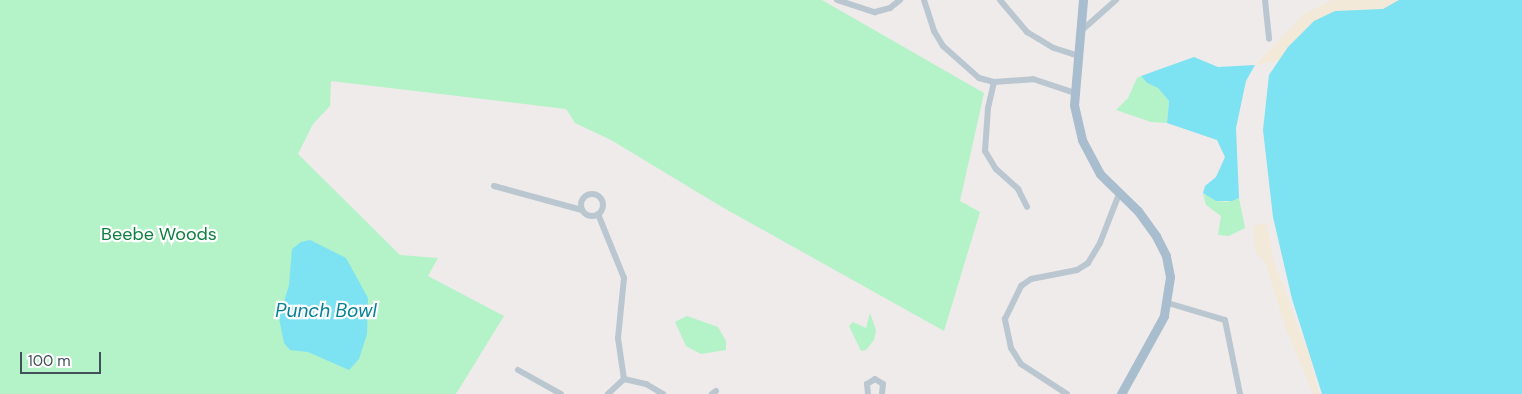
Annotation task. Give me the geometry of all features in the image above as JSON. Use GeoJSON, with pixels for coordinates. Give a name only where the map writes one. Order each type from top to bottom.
{"type":"FeatureCollection","features":[{"type":"Feature","properties":{"kind":"main road"},"geometry":{"type":"LineString","coordinates":[[1083,0],[1075,92],[1077,123],[1085,148],[1100,174],[1138,211],[1161,245],[1169,267],[1168,303],[1159,328],[1121,394]]}},
{"type":"Feature","properties":{"kind":"street"},"geometry":{"type":"LineString","coordinates":[[837,0],[875,12],[890,8],[900,0]]}},
{"type":"Feature","properties":{"kind":"street"},"geometry":{"type":"LineString","coordinates":[[924,0],[944,46],[979,78],[994,82],[1034,79],[1075,92]]}},
{"type":"Feature","properties":{"kind":"street"},"geometry":{"type":"LineString","coordinates":[[1000,0],[1027,32],[1049,46],[1078,56]]}},
{"type":"Feature","properties":{"kind":"street"},"geometry":{"type":"LineString","coordinates":[[1081,31],[1101,11],[1116,0]]}},
{"type":"Feature","properties":{"kind":"street"},"geometry":{"type":"LineString","coordinates":[[1265,0],[1269,39]]}},
{"type":"Feature","properties":{"kind":"street"},"geometry":{"type":"LineString","coordinates":[[1082,16],[1101,11]]}},
{"type":"Feature","properties":{"kind":"street"},"geometry":{"type":"LineString","coordinates":[[994,82],[988,108],[985,151],[996,169],[1018,189],[1027,207]]}},
{"type":"Feature","properties":{"kind":"street"},"geometry":{"type":"LineString","coordinates":[[494,186],[582,210],[587,215],[598,214]]}},
{"type":"Feature","properties":{"kind":"street"},"geometry":{"type":"LineString","coordinates":[[582,210],[582,199],[595,194],[603,204],[598,214],[624,278],[624,297],[618,338],[624,379]]}},
{"type":"Feature","properties":{"kind":"street"},"geometry":{"type":"LineString","coordinates":[[1067,394],[1021,364],[1011,348],[1005,319],[1021,286],[1031,279],[1077,270],[1088,262],[1100,243],[1119,194]]}},
{"type":"Feature","properties":{"kind":"street"},"geometry":{"type":"LineString","coordinates":[[1168,303],[1225,320],[1240,394]]}},
{"type":"Feature","properties":{"kind":"street"},"geometry":{"type":"LineString","coordinates":[[518,370],[561,394]]}},
{"type":"Feature","properties":{"kind":"street"},"geometry":{"type":"LineString","coordinates":[[608,394],[624,379]]}},
{"type":"Feature","properties":{"kind":"street"},"geometry":{"type":"LineString","coordinates":[[624,379],[646,384],[663,394]]}},
{"type":"Feature","properties":{"kind":"street"},"geometry":{"type":"LineString","coordinates":[[868,394],[867,384],[875,379],[883,384],[882,394]]}},
{"type":"Feature","properties":{"kind":"green space","name":"Beebe Woods"},"geometry":{"type":"Polygon","coordinates":[[[0,0],[822,0],[984,93],[960,201],[980,212],[944,331],[722,207],[611,140],[575,123],[566,109],[331,81],[330,106],[313,124],[298,154],[400,255],[438,258],[428,276],[504,316],[456,394],[0,394],[0,0]]]}},
{"type":"Feature","properties":{"kind":"green space"},"geometry":{"type":"Polygon","coordinates":[[[1141,76],[1147,83],[1158,88],[1169,101],[1167,123],[1151,122],[1116,110],[1128,98],[1137,78],[1141,76]]]}},
{"type":"Feature","properties":{"kind":"green space"},"geometry":{"type":"Polygon","coordinates":[[[1203,193],[1216,201],[1227,202],[1239,198],[1245,228],[1229,236],[1218,235],[1221,216],[1206,205],[1203,193]]]}},
{"type":"Feature","properties":{"kind":"green space"},"geometry":{"type":"Polygon","coordinates":[[[870,313],[876,330],[874,340],[866,350],[861,351],[849,326],[853,322],[866,328],[870,313]]]}},
{"type":"Feature","properties":{"kind":"green space"},"geometry":{"type":"Polygon","coordinates":[[[687,316],[718,327],[726,341],[726,350],[701,354],[686,346],[675,322],[687,316]]]}},
{"type":"Feature","properties":{"kind":"sand"},"geometry":{"type":"Polygon","coordinates":[[[1332,0],[1408,0],[1284,60],[1255,65],[1305,13],[1332,0]]]}},
{"type":"Feature","properties":{"kind":"sand"},"geometry":{"type":"Polygon","coordinates":[[[1267,223],[1273,259],[1310,358],[1319,394],[1313,394],[1286,329],[1265,262],[1256,253],[1253,226],[1267,223]]]}},
{"type":"Feature","properties":{"kind":"water"},"geometry":{"type":"Polygon","coordinates":[[[1399,0],[1522,0],[1522,394],[1322,394],[1292,299],[1273,217],[1263,130],[1269,75],[1288,47],[1314,21],[1335,11],[1383,9],[1399,0]]]}},
{"type":"Feature","properties":{"kind":"water"},"geometry":{"type":"Polygon","coordinates":[[[1194,57],[1218,67],[1255,65],[1246,81],[1236,128],[1239,198],[1232,201],[1216,201],[1203,193],[1205,186],[1216,177],[1225,157],[1217,140],[1167,123],[1169,101],[1158,88],[1147,83],[1141,76],[1194,57]]]}},
{"type":"Feature","properties":{"kind":"water","name":"Punch Bowl"},"geometry":{"type":"Polygon","coordinates":[[[310,240],[346,258],[368,298],[367,334],[359,359],[349,370],[308,352],[290,350],[284,343],[279,318],[289,285],[292,249],[301,242],[310,240]]]}}]}
